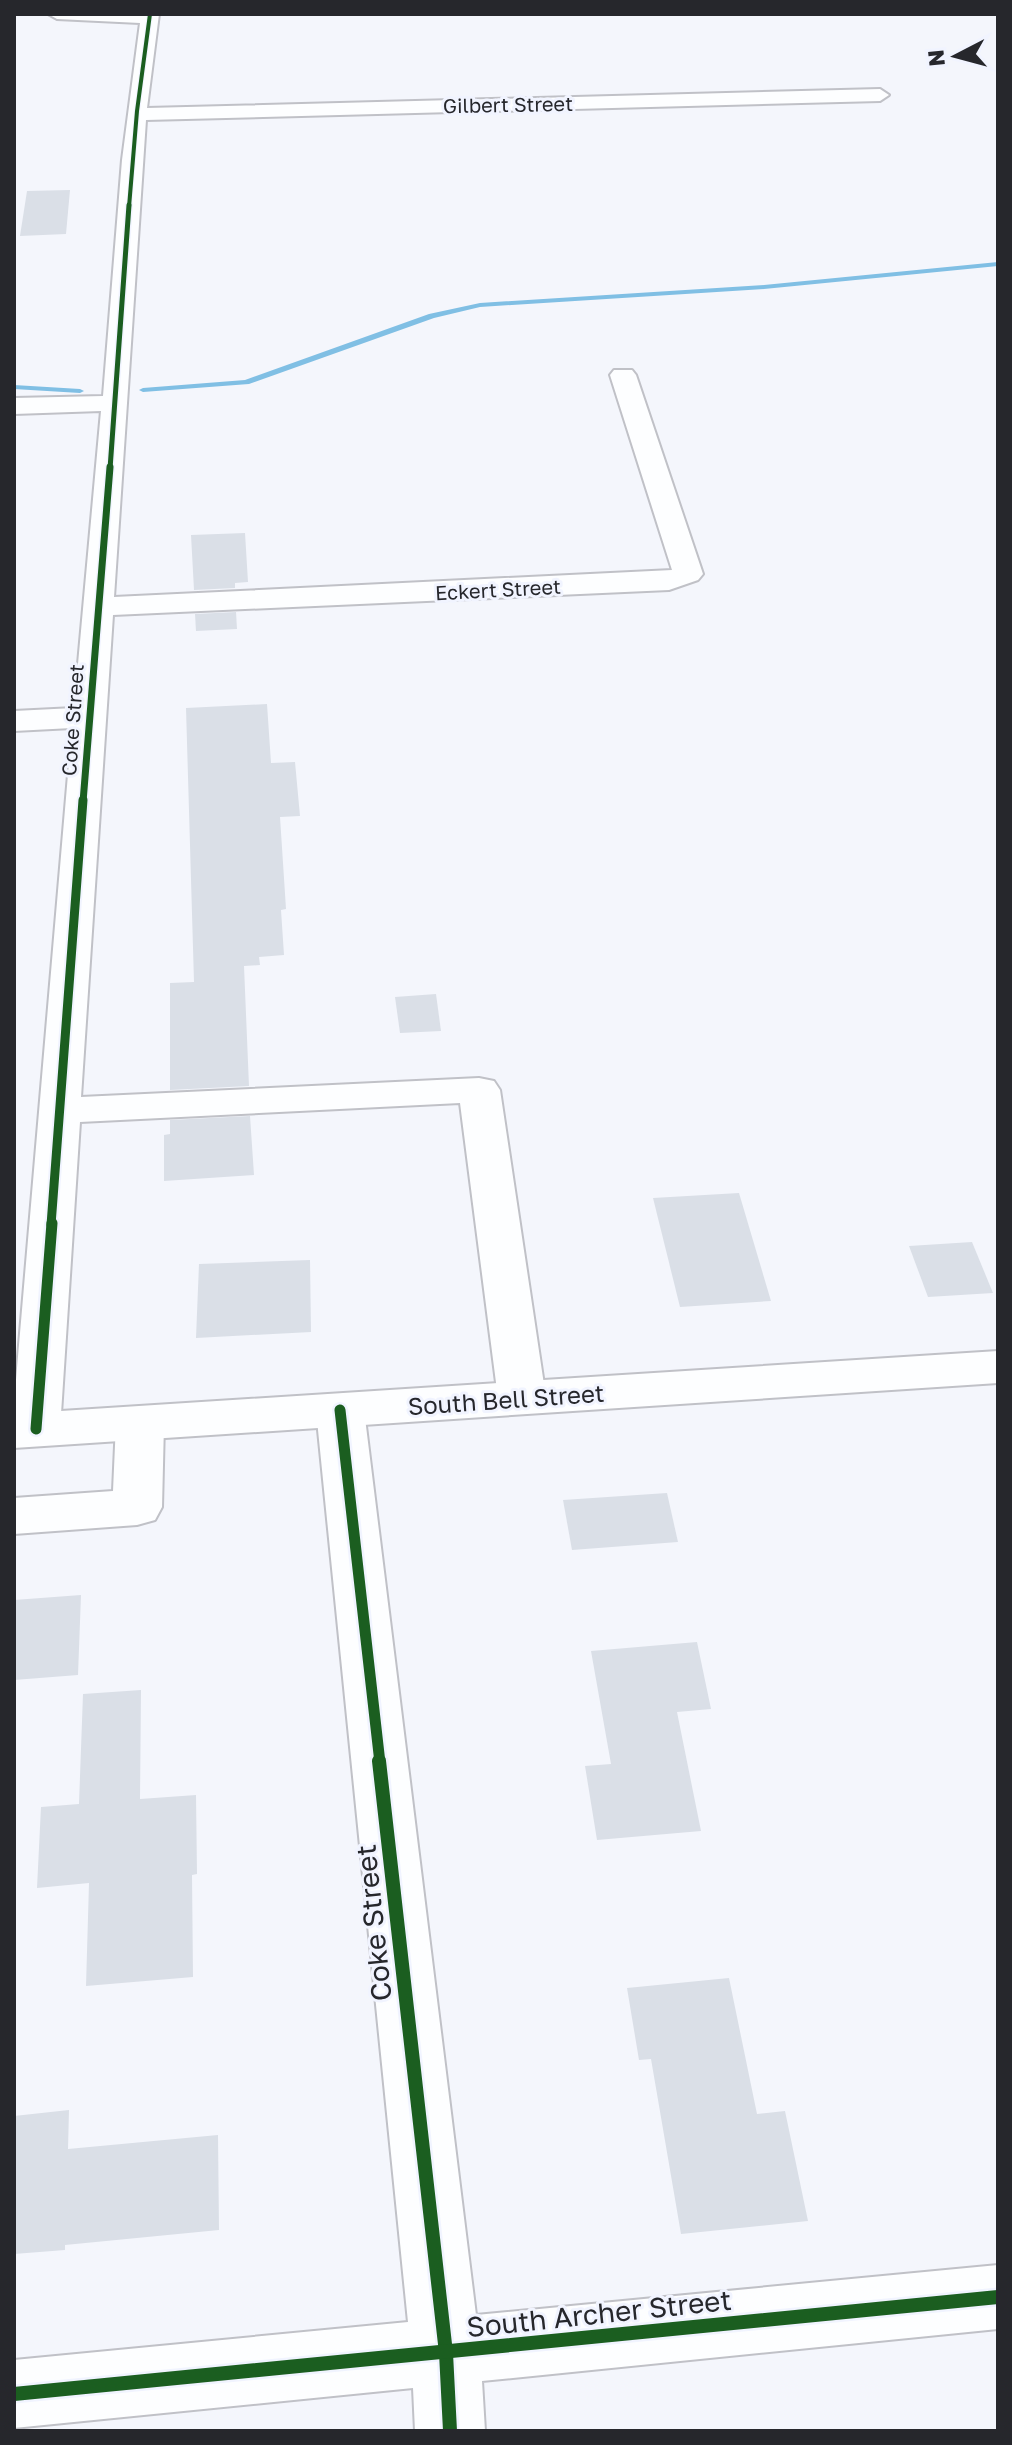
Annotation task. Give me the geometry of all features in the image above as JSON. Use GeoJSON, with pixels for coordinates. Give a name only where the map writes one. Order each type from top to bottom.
{"type":"FeatureCollection","features":[{"type":"Feature","properties":{"kind":"street"},"geometry":{"type":"LineString","coordinates":[[57,14],[150,16]]}},
{"type":"Feature","properties":{"kind":"street","name":"Coke Street"},"geometry":{"type":"LineString","coordinates":[[25,1430],[60,1111],[137,114],[150,16]]}},
{"type":"Feature","properties":{"kind":"street","name":"Gilbert Street"},"geometry":{"type":"LineString","coordinates":[[137,114],[880,95]]}},
{"type":"Feature","properties":{"kind":"street","name":"Eckert Street"},"geometry":{"type":"LineString","coordinates":[[97,607],[669,581],[688,574],[623,375]]}},
{"type":"Feature","properties":{"kind":"street"},"geometry":{"type":"LineString","coordinates":[[14,406],[116,403]]}},
{"type":"Feature","properties":{"kind":"street"},"geometry":{"type":"LineString","coordinates":[[14,721],[91,717]]}},
{"type":"Feature","properties":{"kind":"street"},"geometry":{"type":"LineString","coordinates":[[60,1111],[479,1090],[522,1398]]}},
{"type":"Feature","properties":{"kind":"street","name":"South Bell Street"},"geometry":{"type":"LineString","coordinates":[[25,1430],[998,1367]]}},
{"type":"Feature","properties":{"kind":"street","name":"Coke Street"},"geometry":{"type":"LineString","coordinates":[[340,1410],[446,2353],[450,2431]]}},
{"type":"Feature","properties":{"kind":"street"},"geometry":{"type":"LineString","coordinates":[[14,1516],[137,1507],[140,1423]]}},
{"type":"Feature","properties":{"kind":"street","name":"South Archer Street"},"geometry":{"type":"LineString","coordinates":[[14,2394],[998,2297]]}},
{"type":"Feature","properties":{"kind":"building"},"geometry":{"type":"Polygon","coordinates":[[[70,190],[66,234],[20,236],[27,191],[70,190]]]}},
{"type":"Feature","properties":{"kind":"building"},"geometry":{"type":"Polygon","coordinates":[[[245,533],[248,582],[235,583],[235,588],[194,590],[191,535],[245,533]]]}},
{"type":"Feature","properties":{"kind":"building"},"geometry":{"type":"Polygon","coordinates":[[[236,612],[237,629],[196,631],[195,614],[236,612]]]}},
{"type":"Feature","properties":{"kind":"building"},"geometry":{"type":"Polygon","coordinates":[[[267,704],[271,763],[295,762],[300,816],[280,817],[286,909],[281,910],[284,955],[259,957],[260,965],[244,966],[249,1086],[170,1090],[170,983],[194,982],[186,708],[267,704]]]}},
{"type":"Feature","properties":{"kind":"building"},"geometry":{"type":"Polygon","coordinates":[[[436,994],[441,1031],[400,1033],[395,997],[436,994]]]}},
{"type":"Feature","properties":{"kind":"building"},"geometry":{"type":"Polygon","coordinates":[[[250,1116],[254,1175],[164,1181],[164,1135],[170,1134],[170,1120],[250,1116]]]}},
{"type":"Feature","properties":{"kind":"building"},"geometry":{"type":"Polygon","coordinates":[[[739,1193],[771,1301],[680,1307],[653,1198],[739,1193]]]}},
{"type":"Feature","properties":{"kind":"building"},"geometry":{"type":"Polygon","coordinates":[[[972,1242],[993,1293],[928,1297],[909,1246],[972,1242]]]}},
{"type":"Feature","properties":{"kind":"building"},"geometry":{"type":"Polygon","coordinates":[[[310,1260],[311,1332],[196,1338],[199,1264],[310,1260]]]}},
{"type":"Feature","properties":{"kind":"building"},"geometry":{"type":"Polygon","coordinates":[[[667,1493],[678,1542],[572,1550],[563,1500],[667,1493]]]}},
{"type":"Feature","properties":{"kind":"building"},"geometry":{"type":"Polygon","coordinates":[[[81,1595],[78,1675],[14,1680],[14,1600],[81,1595]]]}},
{"type":"Feature","properties":{"kind":"building"},"geometry":{"type":"Polygon","coordinates":[[[697,1642],[711,1709],[677,1712],[701,1831],[597,1840],[585,1766],[611,1764],[591,1651],[697,1642]]]}},
{"type":"Feature","properties":{"kind":"building"},"geometry":{"type":"Polygon","coordinates":[[[141,1690],[140,1799],[196,1795],[197,1874],[192,1875],[193,1977],[86,1986],[89,1883],[37,1888],[41,1807],[79,1804],[83,1694],[141,1690]]]}},
{"type":"Feature","properties":{"kind":"building"},"geometry":{"type":"Polygon","coordinates":[[[729,1978],[757,2114],[785,2111],[808,2221],[681,2234],[651,2059],[639,2060],[627,1988],[729,1978]]]}},
{"type":"Feature","properties":{"kind":"building"},"geometry":{"type":"Polygon","coordinates":[[[69,2110],[68,2149],[218,2135],[219,2230],[65,2245],[65,2250],[14,2254],[14,2116],[69,2110]]]}},
{"type":"Feature","properties":{"kind":"waterway"},"geometry":{"type":"LineString","coordinates":[[143,390],[246,382],[432,316],[480,305],[764,287],[998,264]]}},
{"type":"Feature","properties":{"kind":"waterway"},"geometry":{"type":"LineString","coordinates":[[14,387],[80,391]]}},
{"type":"Feature","properties":{"kind":"cycle path"},"geometry":{"type":"LineString","coordinates":[[36,1429],[132,160],[150,14]]}},
{"type":"Feature","properties":{"kind":"cycle path"},"geometry":{"type":"LineString","coordinates":[[340,1410],[446,2353],[450,2431]]}},
{"type":"Feature","properties":{"kind":"cycle path"},"geometry":{"type":"LineString","coordinates":[[14,2394],[998,2297]]}}]}
